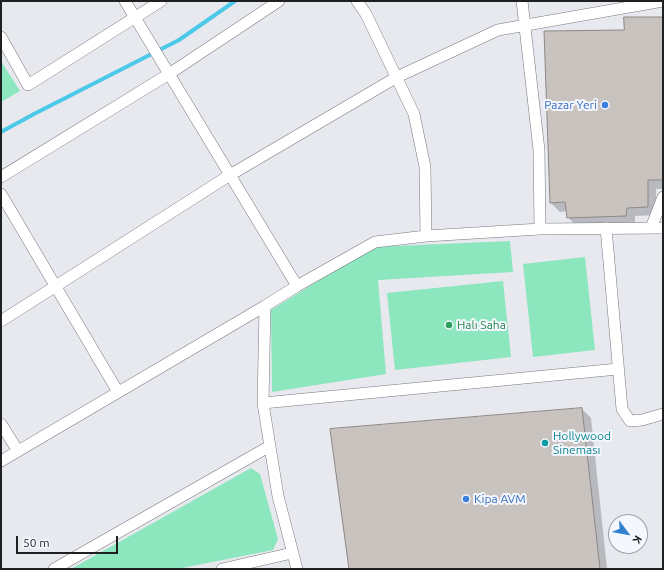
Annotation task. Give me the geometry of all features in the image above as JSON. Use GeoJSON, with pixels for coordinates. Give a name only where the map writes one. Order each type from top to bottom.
{"type":"FeatureCollection","features":[{"type":"Feature","properties":{"kind":"street"},"geometry":{"type":"LineString","coordinates":[[125,1],[297,286]]}},
{"type":"Feature","properties":{"kind":"street"},"geometry":{"type":"LineString","coordinates":[[1,37],[28,85],[161,1]]}},
{"type":"Feature","properties":{"kind":"street"},"geometry":{"type":"LineString","coordinates":[[1,177],[169,74],[279,1]]}},
{"type":"Feature","properties":{"kind":"street"},"geometry":{"type":"LineString","coordinates":[[357,1],[366,14],[414,114],[425,167],[426,236]]}},
{"type":"Feature","properties":{"kind":"street"},"geometry":{"type":"LineString","coordinates":[[522,1],[539,150],[540,229]]}},
{"type":"Feature","properties":{"kind":"street"},"geometry":{"type":"LineString","coordinates":[[1,321],[230,175],[397,77],[498,30],[663,1]]}},
{"type":"Feature","properties":{"kind":"street"},"geometry":{"type":"LineString","coordinates":[[1,194],[118,392]]}},
{"type":"Feature","properties":{"kind":"street"},"geometry":{"type":"LineString","coordinates":[[651,228],[663,197]]}},
{"type":"Feature","properties":{"kind":"street"},"geometry":{"type":"LineString","coordinates":[[606,228],[622,409],[630,421],[642,420],[663,414]]}},
{"type":"Feature","properties":{"kind":"street"},"geometry":{"type":"LineString","coordinates":[[1,461],[297,286],[375,242],[426,236],[540,229],[663,228]]}},
{"type":"Feature","properties":{"kind":"street"},"geometry":{"type":"LineString","coordinates":[[265,306],[263,403],[278,496],[296,569]]}},
{"type":"Feature","properties":{"kind":"street"},"geometry":{"type":"LineString","coordinates":[[263,403],[618,370]]}},
{"type":"Feature","properties":{"kind":"street"},"geometry":{"type":"LineString","coordinates":[[1,424],[18,451]]}},
{"type":"Feature","properties":{"kind":"street"},"geometry":{"type":"LineString","coordinates":[[54,569],[270,446]]}},
{"type":"Feature","properties":{"kind":"street"},"geometry":{"type":"LineString","coordinates":[[222,569],[292,553]]}},
{"type":"Feature","properties":{"kind":"green space"},"geometry":{"type":"Polygon","coordinates":[[[1,61],[20,91],[1,102],[1,61]]]}},
{"type":"Feature","properties":{"kind":"green space"},"geometry":{"type":"Polygon","coordinates":[[[510,241],[513,272],[378,280],[386,374],[272,392],[271,310],[373,247],[510,241]]]}},
{"type":"Feature","properties":{"kind":"green space","name":"Halı Saha"},"geometry":{"type":"Polygon","coordinates":[[[585,257],[595,350],[533,357],[523,264],[585,257]]]}},
{"type":"Feature","properties":{"kind":"green space","name":"Halı Saha"},"geometry":{"type":"Polygon","coordinates":[[[503,281],[511,357],[395,370],[387,293],[503,281]]]}},
{"type":"Feature","properties":{"kind":"green space"},"geometry":{"type":"Polygon","coordinates":[[[251,468],[260,474],[278,539],[273,550],[177,569],[71,569],[251,468]]]}},
{"type":"Feature","properties":{"kind":"building","name":"Pazar Yeri"},"geometry":{"type":"Polygon","coordinates":[[[624,17],[663,17],[663,180],[648,180],[648,207],[627,208],[626,216],[567,218],[565,202],[550,203],[544,31],[624,30],[624,17]]]}},
{"type":"Feature","properties":{"kind":"building","name":"Kipa AVM"},"geometry":{"type":"Polygon","coordinates":[[[582,408],[600,569],[349,569],[330,429],[582,408]]]}},
{"type":"Feature","properties":{"kind":"waterway"},"geometry":{"type":"LineString","coordinates":[[1,132],[179,40],[235,1]]}},
{"type":"Feature","properties":{"kind":"place","name":"Pazar Yeri"},"geometry":{"type":"Point","coordinates":[605,105]}},
{"type":"Feature","properties":{"kind":"place","name":"Halı Saha"},"geometry":{"type":"Point","coordinates":[449,325]}},
{"type":"Feature","properties":{"kind":"place","name":"Hollywood Sineması"},"geometry":{"type":"Point","coordinates":[545,443]}},
{"type":"Feature","properties":{"kind":"place","name":"Kipa AVM"},"geometry":{"type":"Point","coordinates":[466,499]}}]}
